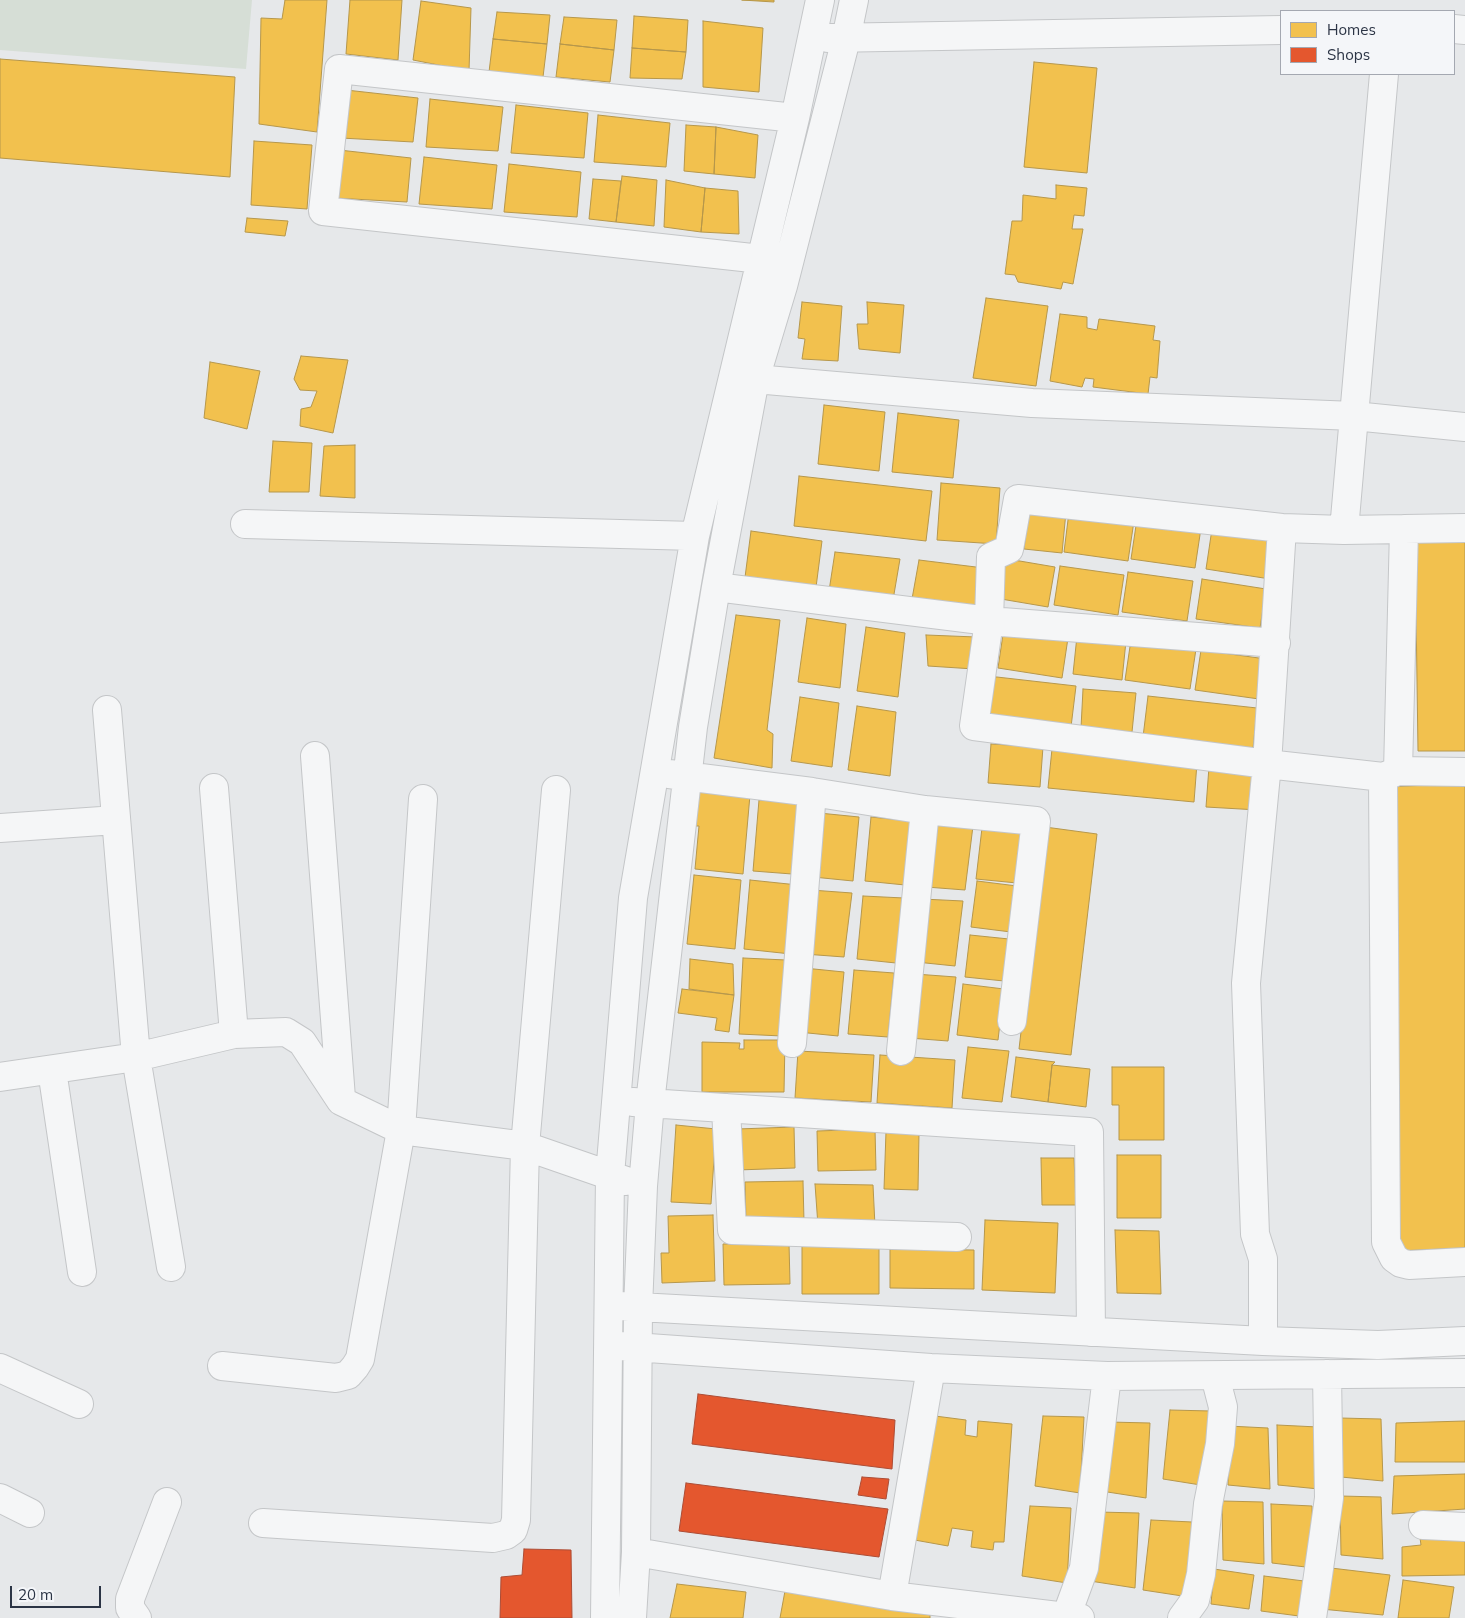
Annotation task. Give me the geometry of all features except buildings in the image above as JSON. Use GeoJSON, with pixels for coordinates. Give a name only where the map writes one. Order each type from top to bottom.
{"type":"FeatureCollection","features":[{"type":"Feature","properties":{"kind":"street"},"geometry":{"type":"LineString","coordinates":[[605,1618],[610,1175],[631,914],[695,536],[795,118],[820,0]]}},
{"type":"Feature","properties":{"kind":"street"},"geometry":{"type":"LineString","coordinates":[[632,1618],[636,1552],[638,1308],[643,1186],[650,1103],[694,727],[716,587],[755,379],[783,286],[846,39],[854,0]]}},
{"type":"Feature","properties":{"kind":"street"},"geometry":{"type":"LineString","coordinates":[[812,38],[846,39],[1280,30]]}},
{"type":"Feature","properties":{"kind":"street"},"geometry":{"type":"LineString","coordinates":[[762,259],[323,211],[339,69],[795,118]]}},
{"type":"Feature","properties":{"kind":"street"},"geometry":{"type":"LineString","coordinates":[[1344,530],[1384,75]]}},
{"type":"Feature","properties":{"kind":"street"},"geometry":{"type":"LineString","coordinates":[[755,379],[1032,403],[1354,416],[1465,427]]}},
{"type":"Feature","properties":{"kind":"street"},"geometry":{"type":"LineString","coordinates":[[1465,528],[1344,530],[1282,528],[1018,499],[1009,549],[991,557],[989,621],[974,726],[1267,764],[1390,774],[1465,772]]}},
{"type":"Feature","properties":{"kind":"street"},"geometry":{"type":"LineString","coordinates":[[245,524],[695,536]]}},
{"type":"Feature","properties":{"kind":"street"},"geometry":{"type":"LineString","coordinates":[[1263,1341],[1263,1258],[1255,1234],[1246,983],[1267,764],[1282,528]]}},
{"type":"Feature","properties":{"kind":"street"},"geometry":{"type":"LineString","coordinates":[[1404,529],[1390,774],[1386,1242],[1394,1258],[1401,1263],[1410,1265],[1465,1262]]}},
{"type":"Feature","properties":{"kind":"street"},"geometry":{"type":"LineString","coordinates":[[716,587],[989,621],[1276,642]]}},
{"type":"Feature","properties":{"kind":"street"},"geometry":{"type":"LineString","coordinates":[[107,710],[136,1057],[171,1267]]}},
{"type":"Feature","properties":{"kind":"street"},"geometry":{"type":"LineString","coordinates":[[315,756],[341,1101]]}},
{"type":"Feature","properties":{"kind":"street"},"geometry":{"type":"LineString","coordinates":[[654,772],[812,792],[926,810],[1036,821],[1012,1022]]}},
{"type":"Feature","properties":{"kind":"street"},"geometry":{"type":"LineString","coordinates":[[214,788],[234,1034]]}},
{"type":"Feature","properties":{"kind":"street"},"geometry":{"type":"LineString","coordinates":[[263,1523],[493,1538],[506,1535],[512,1530],[516,1520],[525,1146],[556,790]]}},
{"type":"Feature","properties":{"kind":"street"},"geometry":{"type":"LineString","coordinates":[[792,1043],[812,792]]}},
{"type":"Feature","properties":{"kind":"street"},"geometry":{"type":"LineString","coordinates":[[222,1366],[336,1378],[348,1375],[356,1367],[360,1359],[401,1130],[423,799]]}},
{"type":"Feature","properties":{"kind":"street"},"geometry":{"type":"LineString","coordinates":[[901,1051],[926,810]]}},
{"type":"Feature","properties":{"kind":"street"},"geometry":{"type":"LineString","coordinates":[[0,828],[116,820]]}},
{"type":"Feature","properties":{"kind":"street"},"geometry":{"type":"LineString","coordinates":[[0,1077],[136,1057],[234,1034],[286,1032],[302,1042],[341,1101],[401,1130],[525,1146],[643,1186]]}},
{"type":"Feature","properties":{"kind":"street"},"geometry":{"type":"LineString","coordinates":[[52,1070],[82,1272]]}},
{"type":"Feature","properties":{"kind":"street"},"geometry":{"type":"LineString","coordinates":[[616,1102],[1088,1132],[1091,1332]]}},
{"type":"Feature","properties":{"kind":"street"},"geometry":{"type":"LineString","coordinates":[[726,1108],[732,1230],[957,1237]]}},
{"type":"Feature","properties":{"kind":"street"},"geometry":{"type":"LineString","coordinates":[[609,1306],[1263,1341],[1391,1345],[1465,1341]]}},
{"type":"Feature","properties":{"kind":"street"},"geometry":{"type":"LineString","coordinates":[[607,1345],[931,1368],[1107,1376],[1465,1373]]}},
{"type":"Feature","properties":{"kind":"street"},"geometry":{"type":"LineString","coordinates":[[0,1368],[79,1404]]}},
{"type":"Feature","properties":{"kind":"street"},"geometry":{"type":"LineString","coordinates":[[892,1596],[931,1368]]}},
{"type":"Feature","properties":{"kind":"street"},"geometry":{"type":"LineString","coordinates":[[1312,1618],[1329,1498],[1327,1374]]}},
{"type":"Feature","properties":{"kind":"street"},"geometry":{"type":"LineString","coordinates":[[1066,1618],[1084,1568],[1107,1376]]}},
{"type":"Feature","properties":{"kind":"street"},"geometry":{"type":"LineString","coordinates":[[1182,1618],[1195,1600],[1201,1574],[1208,1504],[1220,1444],[1223,1407],[1215,1376]]}},
{"type":"Feature","properties":{"kind":"street"},"geometry":{"type":"LineString","coordinates":[[0,1498],[30,1513]]}},
{"type":"Feature","properties":{"kind":"street"},"geometry":{"type":"LineString","coordinates":[[137,1618],[130,1608],[130,1599],[167,1502]]}},
{"type":"Feature","properties":{"kind":"street"},"geometry":{"type":"LineString","coordinates":[[1423,1525],[1465,1527]]}},
{"type":"Feature","properties":{"kind":"street"},"geometry":{"type":"LineString","coordinates":[[636,1552],[892,1596],[1066,1618],[1080,1618]]}},
{"type":"Feature","properties":{"kind":"shaded area"},"geometry":{"type":"Polygon","coordinates":[[[0,0],[252,0],[246,69],[0,50],[0,0]]]}}]}
